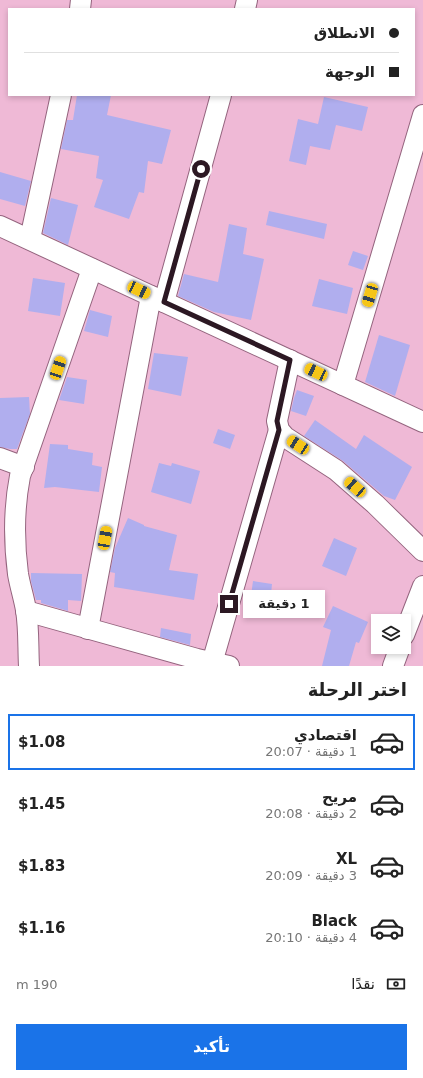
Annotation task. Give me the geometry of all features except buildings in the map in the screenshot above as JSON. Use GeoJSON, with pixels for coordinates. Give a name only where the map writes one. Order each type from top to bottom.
{"type":"FeatureCollection","features":[{"type":"Feature","properties":{"kind":"street"},"geometry":{"type":"LineString","coordinates":[[30,239],[61,96]]}},
{"type":"Feature","properties":{"kind":"street"},"geometry":{"type":"LineString","coordinates":[[88,629],[157,299],[221,96]]}},
{"type":"Feature","properties":{"kind":"street"},"geometry":{"type":"LineString","coordinates":[[343,384],[423,115]]}},
{"type":"Feature","properties":{"kind":"street"},"geometry":{"type":"LineString","coordinates":[[0,226],[423,422]]}},
{"type":"Feature","properties":{"kind":"street"},"geometry":{"type":"LineString","coordinates":[[29,666],[26,611],[18,574],[8,549],[18,488],[24,467],[92,269]]}},
{"type":"Feature","properties":{"kind":"street"},"geometry":{"type":"LineString","coordinates":[[290,360],[277,421],[279,430],[285,437],[336,470],[375,504],[423,551]]}},
{"type":"Feature","properties":{"kind":"street"},"geometry":{"type":"LineString","coordinates":[[26,611],[209,664],[279,430]]}},
{"type":"Feature","properties":{"kind":"street"},"geometry":{"type":"LineString","coordinates":[[0,458],[24,467]]}},
{"type":"Feature","properties":{"kind":"street"},"geometry":{"type":"LineString","coordinates":[[411,617],[423,586]]}},
{"type":"Feature","properties":{"kind":"street"},"geometry":{"type":"LineString","coordinates":[[393,666],[397,654]]}},
{"type":"Feature","properties":{"kind":"route"},"geometry":{"type":"LineString","coordinates":[[201,169],[164,302],[290,360],[277,421],[279,430],[229,604]]}}]}
